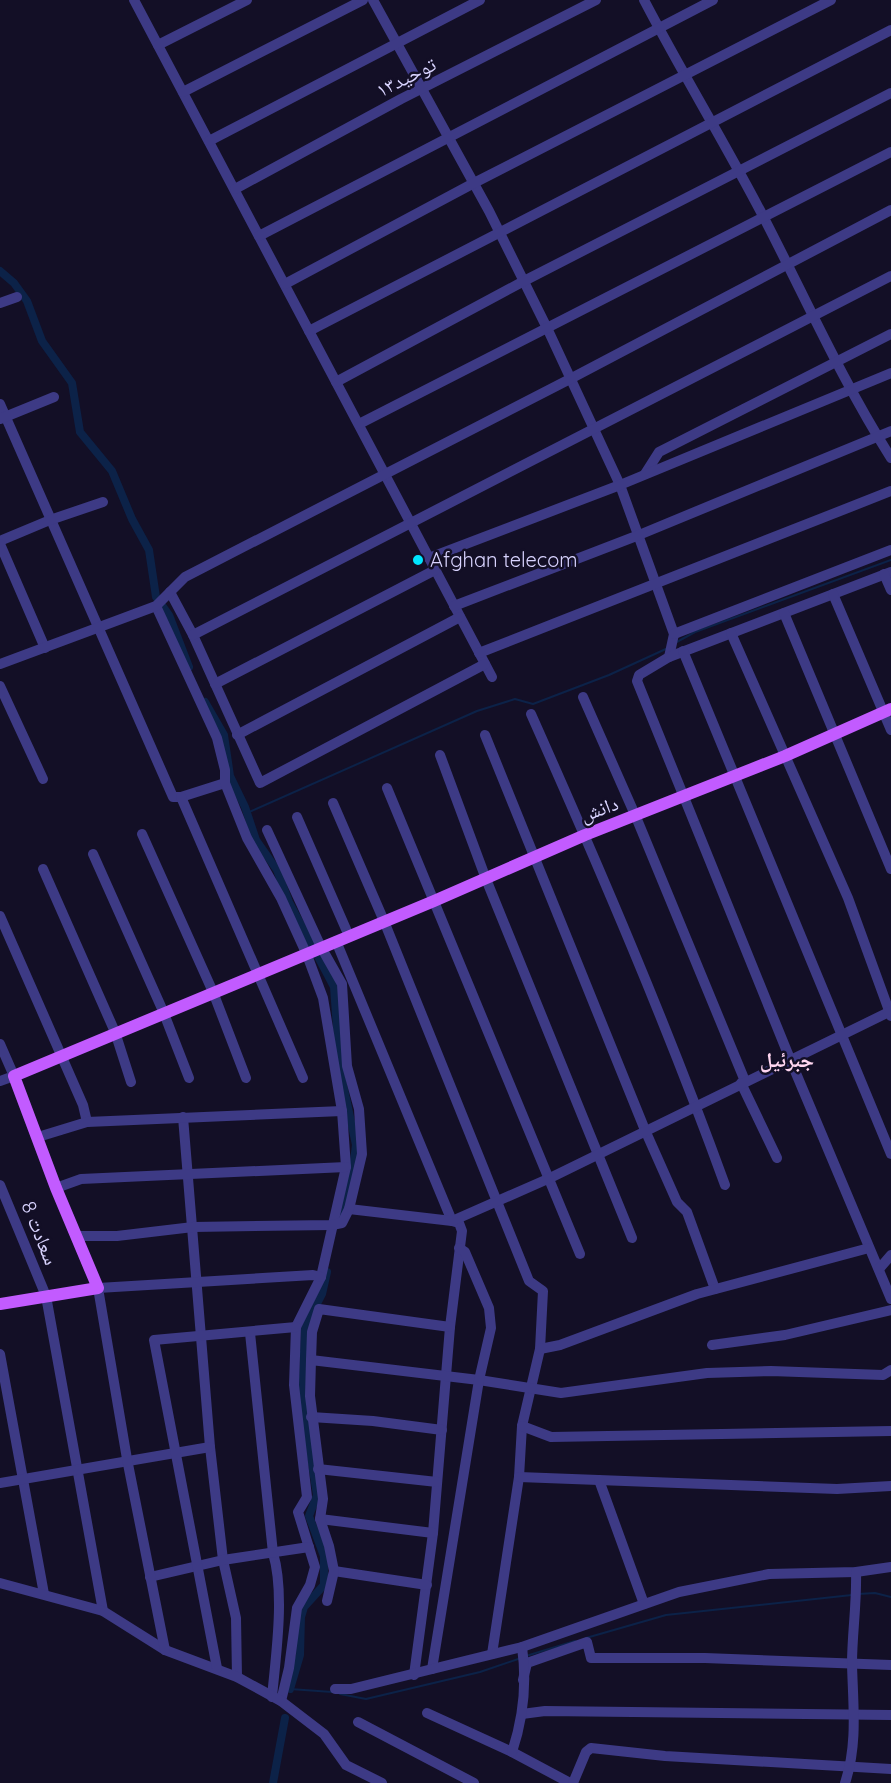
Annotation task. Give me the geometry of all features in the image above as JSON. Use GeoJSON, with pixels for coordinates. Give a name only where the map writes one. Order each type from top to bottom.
{"type":"FeatureCollection","features":[{"type":"Feature","properties":{"kind":"main road","name":"دانش"},"geometry":{"type":"LineString","coordinates":[[14,1076],[163,1011],[307,955],[585,835],[636,817],[784,756],[887,710]]}},
{"type":"Feature","properties":{"kind":"main road"},"geometry":{"type":"LineString","coordinates":[[0,1304],[99,1288],[56,1188],[14,1076]]}},
{"type":"Feature","properties":{"kind":"street"},"geometry":{"type":"LineString","coordinates":[[134,0],[492,677]]}},
{"type":"Feature","properties":{"kind":"street"},"geometry":{"type":"LineString","coordinates":[[158,45],[247,0]]}},
{"type":"Feature","properties":{"kind":"street"},"geometry":{"type":"LineString","coordinates":[[183,92],[363,0]]}},
{"type":"Feature","properties":{"kind":"street"},"geometry":{"type":"LineString","coordinates":[[373,0],[500,233],[620,485],[674,634],[669,657]]}},
{"type":"Feature","properties":{"kind":"street"},"geometry":{"type":"LineString","coordinates":[[209,141],[480,0]]}},
{"type":"Feature","properties":{"kind":"street","name":"توحید۱۳"},"geometry":{"type":"LineString","coordinates":[[235,189],[421,89],[596,0]]}},
{"type":"Feature","properties":{"kind":"street"},"geometry":{"type":"LineString","coordinates":[[644,0],[683,75],[763,217],[836,363],[891,458]]}},
{"type":"Feature","properties":{"kind":"street"},"geometry":{"type":"LineString","coordinates":[[259,236],[713,0]]}},
{"type":"Feature","properties":{"kind":"street"},"geometry":{"type":"LineString","coordinates":[[285,284],[474,183],[831,0]]}},
{"type":"Feature","properties":{"kind":"street"},"geometry":{"type":"LineString","coordinates":[[309,331],[891,30]]}},
{"type":"Feature","properties":{"kind":"street"},"geometry":{"type":"LineString","coordinates":[[336,382],[524,281],[891,93]]}},
{"type":"Feature","properties":{"kind":"street"},"geometry":{"type":"LineString","coordinates":[[358,424],[548,330],[891,152]]}},
{"type":"Feature","properties":{"kind":"street"},"geometry":{"type":"LineString","coordinates":[[0,664],[156,606],[185,577],[570,379],[891,210]]}},
{"type":"Feature","properties":{"kind":"street"},"geometry":{"type":"LineString","coordinates":[[193,635],[891,276]]}},
{"type":"Feature","properties":{"kind":"street"},"geometry":{"type":"LineString","coordinates":[[0,303],[17,297]]}},
{"type":"Feature","properties":{"kind":"street"},"geometry":{"type":"LineString","coordinates":[[645,474],[659,452],[891,334]]}},
{"type":"Feature","properties":{"kind":"street"},"geometry":{"type":"LineString","coordinates":[[429,558],[620,485],[891,373]]}},
{"type":"Feature","properties":{"kind":"street"},"geometry":{"type":"LineString","coordinates":[[3,418],[54,397]]}},
{"type":"Feature","properties":{"kind":"street"},"geometry":{"type":"LineString","coordinates":[[0,404],[3,418],[173,796],[181,797],[225,783]]}},
{"type":"Feature","properties":{"kind":"street"},"geometry":{"type":"LineString","coordinates":[[454,606],[639,535],[891,431]]}},
{"type":"Feature","properties":{"kind":"street"},"geometry":{"type":"LineString","coordinates":[[170,592],[193,635],[257,781],[262,783],[482,659],[891,490]]}},
{"type":"Feature","properties":{"kind":"street"},"geometry":{"type":"LineString","coordinates":[[45,648],[0,543],[50,520],[103,502]]}},
{"type":"Feature","properties":{"kind":"street"},"geometry":{"type":"LineString","coordinates":[[674,634],[891,550]]}},
{"type":"Feature","properties":{"kind":"street"},"geometry":{"type":"LineString","coordinates":[[215,684],[435,570]]}},
{"type":"Feature","properties":{"kind":"street"},"geometry":{"type":"LineString","coordinates":[[891,590],[888,573],[683,651],[637,677],[789,1059],[891,1299]]}},
{"type":"Feature","properties":{"kind":"street"},"geometry":{"type":"LineString","coordinates":[[833,594],[887,710],[891,730]]}},
{"type":"Feature","properties":{"kind":"street"},"geometry":{"type":"LineString","coordinates":[[156,606],[217,738],[225,770],[225,783],[247,838],[281,898],[307,955],[323,998],[342,1111],[346,1167],[337,1224],[321,1277],[296,1327],[294,1385],[307,1497],[298,1512],[315,1567],[310,1585],[297,1608],[289,1668],[276,1699]]}},
{"type":"Feature","properties":{"kind":"street"},"geometry":{"type":"LineString","coordinates":[[784,612],[891,869]]}},
{"type":"Feature","properties":{"kind":"street"},"geometry":{"type":"LineString","coordinates":[[237,735],[460,617]]}},
{"type":"Feature","properties":{"kind":"street"},"geometry":{"type":"LineString","coordinates":[[452,1221],[550,1178],[789,1059],[890,1013],[848,898],[731,633]]}},
{"type":"Feature","properties":{"kind":"street"},"geometry":{"type":"LineString","coordinates":[[683,651],[891,1154]]}},
{"type":"Feature","properties":{"kind":"street"},"geometry":{"type":"LineString","coordinates":[[0,687],[44,779]]}},
{"type":"Feature","properties":{"kind":"street"},"geometry":{"type":"LineString","coordinates":[[583,698],[636,817],[743,1082],[777,1158]]}},
{"type":"Feature","properties":{"kind":"street"},"geometry":{"type":"LineString","coordinates":[[531,714],[585,835],[696,1105],[724,1185]]}},
{"type":"Feature","properties":{"kind":"street"},"geometry":{"type":"LineString","coordinates":[[485,735],[645,1130],[677,1202],[687,1212],[715,1289]]}},
{"type":"Feature","properties":{"kind":"street"},"geometry":{"type":"LineString","coordinates":[[440,755],[486,879],[632,1238]]}},
{"type":"Feature","properties":{"kind":"street"},"geometry":{"type":"LineString","coordinates":[[387,788],[580,1254]]}},
{"type":"Feature","properties":{"kind":"street"},"geometry":{"type":"LineString","coordinates":[[181,797],[303,1078]]}},
{"type":"Feature","properties":{"kind":"street"},"geometry":{"type":"LineString","coordinates":[[333,803],[384,921],[529,1281],[543,1291],[540,1349],[522,1426],[519,1477],[492,1654]]}},
{"type":"Feature","properties":{"kind":"street"},"geometry":{"type":"LineString","coordinates":[[297,817],[349,936]]}},
{"type":"Feature","properties":{"kind":"street"},"geometry":{"type":"LineString","coordinates":[[267,830],[321,947],[342,984],[347,1066],[359,1109],[362,1154],[349,1209],[337,1224]]}},
{"type":"Feature","properties":{"kind":"street"},"geometry":{"type":"LineString","coordinates":[[142,834],[213,992],[246,1078]]}},
{"type":"Feature","properties":{"kind":"street"},"geometry":{"type":"LineString","coordinates":[[93,854],[163,1011],[189,1078]]}},
{"type":"Feature","properties":{"kind":"street"},"geometry":{"type":"LineString","coordinates":[[43,869],[115,1032],[131,1082]]}},
{"type":"Feature","properties":{"kind":"street"},"geometry":{"type":"LineString","coordinates":[[0,916],[62,1057],[87,1122]]}},
{"type":"Feature","properties":{"kind":"street"},"geometry":{"type":"LineString","coordinates":[[336,941],[452,1221]]}},
{"type":"Feature","properties":{"kind":"street"},"geometry":{"type":"LineString","coordinates":[[0,1044],[14,1076],[0,1081]]}},
{"type":"Feature","properties":{"kind":"street"},"geometry":{"type":"LineString","coordinates":[[38,1137],[87,1122],[342,1111]]}},
{"type":"Feature","properties":{"kind":"street"},"geometry":{"type":"LineString","coordinates":[[183,1117],[210,1447],[223,1560],[236,1618],[237,1677]]}},
{"type":"Feature","properties":{"kind":"street"},"geometry":{"type":"LineString","coordinates":[[56,1188],[81,1179],[346,1167]]}},
{"type":"Feature","properties":{"kind":"street","name":"سعادت 8"},"geometry":{"type":"LineString","coordinates":[[0,1185],[46,1296],[103,1611]]}},
{"type":"Feature","properties":{"kind":"street"},"geometry":{"type":"LineString","coordinates":[[349,1209],[452,1221],[459,1223],[462,1231],[445,1377],[433,1533],[414,1675]]}},
{"type":"Feature","properties":{"kind":"street"},"geometry":{"type":"LineString","coordinates":[[78,1236],[117,1236],[193,1227],[337,1224]]}},
{"type":"Feature","properties":{"kind":"street"},"geometry":{"type":"LineString","coordinates":[[432,1669],[480,1380],[491,1328],[489,1308],[465,1252],[459,1248]]}},
{"type":"Feature","properties":{"kind":"street"},"geometry":{"type":"LineString","coordinates":[[540,1349],[560,1345],[715,1289],[869,1248]]}},
{"type":"Feature","properties":{"kind":"street"},"geometry":{"type":"LineString","coordinates":[[879,1269],[891,1255]]}},
{"type":"Feature","properties":{"kind":"street"},"geometry":{"type":"LineString","coordinates":[[165,1650],[128,1459],[99,1288],[195,1284],[313,1275],[321,1277]]}},
{"type":"Feature","properties":{"kind":"street"},"geometry":{"type":"LineString","coordinates":[[327,1601],[334,1571],[320,1519],[322,1499],[310,1396],[312,1332],[319,1309],[450,1327]]}},
{"type":"Feature","properties":{"kind":"street"},"geometry":{"type":"LineString","coordinates":[[712,1346],[785,1335],[891,1311]]}},
{"type":"Feature","properties":{"kind":"street"},"geometry":{"type":"LineString","coordinates":[[217,1668],[154,1340],[296,1327]]}},
{"type":"Feature","properties":{"kind":"street"},"geometry":{"type":"LineString","coordinates":[[250,1333],[273,1553],[278,1568],[279,1630],[276,1699]]}},
{"type":"Feature","properties":{"kind":"street"},"geometry":{"type":"LineString","coordinates":[[0,1353],[44,1594]]}},
{"type":"Feature","properties":{"kind":"street"},"geometry":{"type":"LineString","coordinates":[[311,1360],[480,1380],[561,1393],[706,1373],[771,1371],[883,1375],[891,1370]]}},
{"type":"Feature","properties":{"kind":"street"},"geometry":{"type":"LineString","coordinates":[[312,1417],[442,1430]]}},
{"type":"Feature","properties":{"kind":"street"},"geometry":{"type":"LineString","coordinates":[[522,1426],[551,1437],[891,1431]]}},
{"type":"Feature","properties":{"kind":"street"},"geometry":{"type":"LineString","coordinates":[[0,1483],[128,1459],[210,1447]]}},
{"type":"Feature","properties":{"kind":"street"},"geometry":{"type":"LineString","coordinates":[[318,1469],[437,1482]]}},
{"type":"Feature","properties":{"kind":"street"},"geometry":{"type":"LineString","coordinates":[[519,1477],[837,1489],[891,1486]]}},
{"type":"Feature","properties":{"kind":"street"},"geometry":{"type":"LineString","coordinates":[[598,1480],[644,1604]]}},
{"type":"Feature","properties":{"kind":"street"},"geometry":{"type":"LineString","coordinates":[[320,1519],[433,1533]]}},
{"type":"Feature","properties":{"kind":"street"},"geometry":{"type":"LineString","coordinates":[[150,1577],[223,1560],[309,1547]]}},
{"type":"Feature","properties":{"kind":"street"},"geometry":{"type":"LineString","coordinates":[[335,1689],[351,1689],[414,1675],[522,1647],[679,1592],[769,1574],[856,1572],[891,1567]]}},
{"type":"Feature","properties":{"kind":"street"},"geometry":{"type":"LineString","coordinates":[[334,1571],[427,1585]]}},
{"type":"Feature","properties":{"kind":"street"},"geometry":{"type":"LineString","coordinates":[[844,1783],[850,1767],[855,1715],[852,1664],[856,1572]]}},
{"type":"Feature","properties":{"kind":"street"},"geometry":{"type":"LineString","coordinates":[[0,1582],[103,1611],[165,1650],[237,1677],[276,1699],[324,1734],[346,1765],[382,1783]]}},
{"type":"Feature","properties":{"kind":"street"},"geometry":{"type":"LineString","coordinates":[[523,1680],[527,1663],[587,1642],[591,1658],[705,1658],[891,1665]]}},
{"type":"Feature","properties":{"kind":"street"},"geometry":{"type":"LineString","coordinates":[[512,1752],[520,1730],[522,1714],[524,1661],[522,1647]]}},
{"type":"Feature","properties":{"kind":"street"},"geometry":{"type":"LineString","coordinates":[[522,1714],[545,1712],[891,1715]]}},
{"type":"Feature","properties":{"kind":"street"},"geometry":{"type":"LineString","coordinates":[[427,1713],[512,1752],[572,1783],[586,1752],[591,1748],[665,1756],[891,1769]]}},
{"type":"Feature","properties":{"kind":"street"},"geometry":{"type":"LineString","coordinates":[[358,1722],[474,1783]]}},
{"type":"Feature","properties":{"kind":"waterway"},"geometry":{"type":"LineString","coordinates":[[0,271],[14,283],[27,301],[42,341],[72,383],[80,432],[112,471],[132,519],[149,550],[156,597],[169,615],[189,667]]}},
{"type":"Feature","properties":{"kind":"waterway"},"geometry":{"type":"LineString","coordinates":[[675,643],[695,632],[891,560]]}},
{"type":"Feature","properties":{"kind":"waterway"},"geometry":{"type":"LineString","coordinates":[[247,813],[477,711],[515,699],[533,704],[609,675],[668,648]]}},
{"type":"Feature","properties":{"kind":"waterway"},"geometry":{"type":"LineString","coordinates":[[205,702],[224,735],[230,776],[245,807],[256,840],[277,870],[289,902],[334,987],[340,1070],[356,1145],[352,1175],[339,1217]]}},
{"type":"Feature","properties":{"kind":"waterway"},"geometry":{"type":"LineString","coordinates":[[290,1689],[300,1655],[301,1617],[304,1607],[324,1585],[324,1556],[309,1516],[317,1495],[302,1402],[305,1327],[322,1294],[327,1272]]}},
{"type":"Feature","properties":{"kind":"waterway"},"geometry":{"type":"LineString","coordinates":[[858,1594],[875,1593],[891,1597]]}},
{"type":"Feature","properties":{"kind":"waterway"},"geometry":{"type":"LineString","coordinates":[[586,1638],[666,1615],[852,1595]]}},
{"type":"Feature","properties":{"kind":"waterway"},"geometry":{"type":"LineString","coordinates":[[526,1656],[575,1641]]}},
{"type":"Feature","properties":{"kind":"waterway"},"geometry":{"type":"LineString","coordinates":[[340,1694],[366,1699],[480,1672],[521,1658]]}},
{"type":"Feature","properties":{"kind":"waterway"},"geometry":{"type":"LineString","coordinates":[[290,1689],[332,1692]]}},
{"type":"Feature","properties":{"kind":"waterway"},"geometry":{"type":"LineString","coordinates":[[273,1783],[285,1718]]}},
{"type":"Feature","properties":{"kind":"place","name":"Afghan telecom"},"geometry":{"type":"Point","coordinates":[418,560]}},
{"type":"Feature","properties":{"kind":"district","name":"جبرئیل"},"geometry":{"type":"Point","coordinates":[787,1060]}}]}
